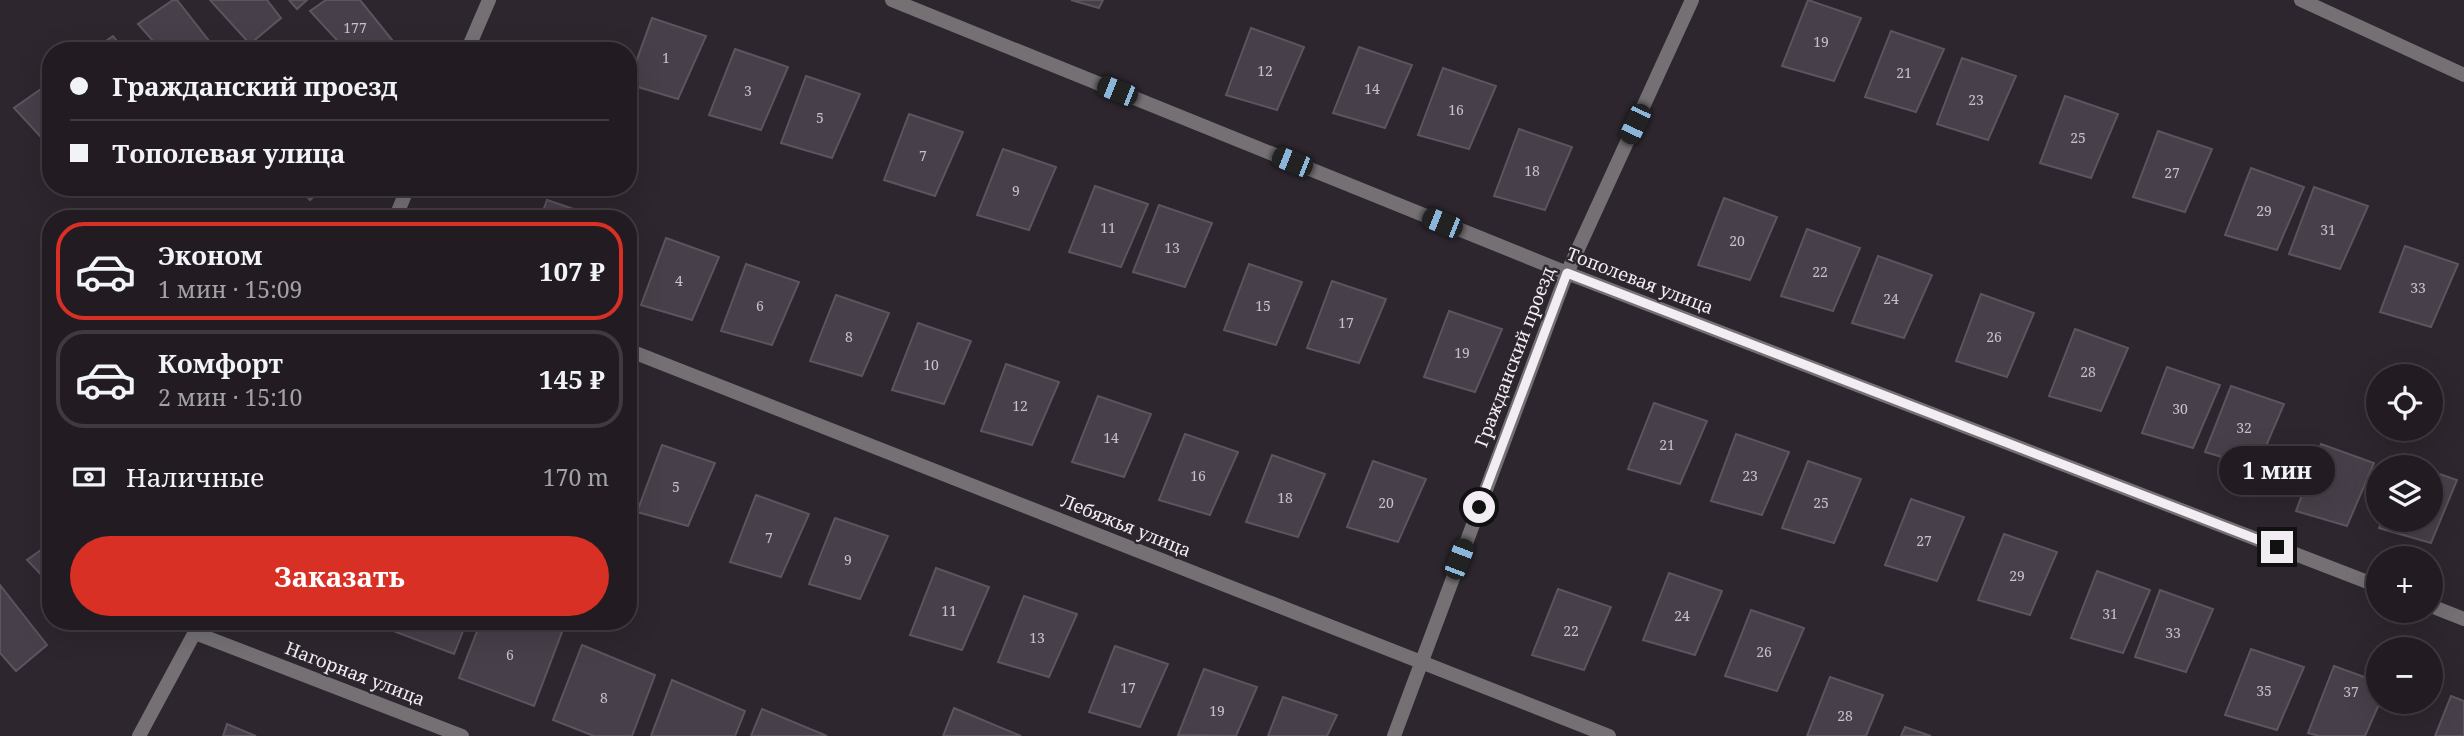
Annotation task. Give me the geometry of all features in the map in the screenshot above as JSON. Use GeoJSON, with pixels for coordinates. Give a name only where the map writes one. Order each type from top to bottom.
{"type":"FeatureCollection","features":[{"type":"Feature","properties":{"kind":"street"},"geometry":{"type":"LineString","coordinates":[[471,42],[489,0]]}},
{"type":"Feature","properties":{"kind":"street","name":"Тополевая улица"},"geometry":{"type":"LineString","coordinates":[[892,0],[1567,273],[2366,581]]}},
{"type":"Feature","properties":{"kind":"street","name":"Гражданский проезд"},"geometry":{"type":"LineString","coordinates":[[1394,736],[1567,273],[1692,0]]}},
{"type":"Feature","properties":{"kind":"street"},"geometry":{"type":"LineString","coordinates":[[2301,0],[2464,75]]}},
{"type":"Feature","properties":{"kind":"street","name":"Лебяжья улица"},"geometry":{"type":"LineString","coordinates":[[637,354],[1609,736]]}},
{"type":"Feature","properties":{"kind":"street"},"geometry":{"type":"LineString","coordinates":[[2443,611],[2464,619]]}},
{"type":"Feature","properties":{"kind":"street"},"geometry":{"type":"LineString","coordinates":[[139,736],[196,630]]}},
{"type":"Feature","properties":{"kind":"street","name":"Нагорная улица"},"geometry":{"type":"LineString","coordinates":[[205,630],[462,736]]}},
{"type":"Feature","properties":{"kind":"building"},"geometry":{"type":"Polygon","coordinates":[[[177,0],[210,42],[154,42],[138,24],[177,0]]]}},
{"type":"Feature","properties":{"kind":"building"},"geometry":{"type":"Polygon","coordinates":[[[210,0],[267,0],[281,18],[252,42],[248,42],[210,0]]]}},
{"type":"Feature","properties":{"kind":"building"},"geometry":{"type":"Polygon","coordinates":[[[289,0],[307,0],[297,9],[289,0]]]}},
{"type":"Feature","properties":{"kind":"building"},"geometry":{"type":"Polygon","coordinates":[[[326,0],[360,0],[394,42],[339,42],[310,11],[326,0]]]}},
{"type":"Feature","properties":{"kind":"building"},"geometry":{"type":"Polygon","coordinates":[[[1071,0],[1103,0],[1099,8],[1071,0]]]}},
{"type":"Feature","properties":{"kind":"building"},"geometry":{"type":"Polygon","coordinates":[[[1808,0],[1861,18],[1834,81],[1782,66],[1808,0]]]}},
{"type":"Feature","properties":{"kind":"building"},"geometry":{"type":"Polygon","coordinates":[[[652,18],[706,36],[678,99],[637,87],[637,59],[652,18]]]}},
{"type":"Feature","properties":{"kind":"building"},"geometry":{"type":"Polygon","coordinates":[[[1251,28],[1304,47],[1277,110],[1226,95],[1251,28]]]}},
{"type":"Feature","properties":{"kind":"building"},"geometry":{"type":"Polygon","coordinates":[[[1891,31],[1944,49],[1916,112],[1865,97],[1891,31]]]}},
{"type":"Feature","properties":{"kind":"building"},"geometry":{"type":"Polygon","coordinates":[[[113,36],[118,42],[104,42],[113,36]]]}},
{"type":"Feature","properties":{"kind":"building"},"geometry":{"type":"Polygon","coordinates":[[[1359,47],[1412,65],[1385,128],[1333,113],[1359,47]]]}},
{"type":"Feature","properties":{"kind":"building"},"geometry":{"type":"Polygon","coordinates":[[[735,49],[788,67],[761,130],[709,115],[735,49]]]}},
{"type":"Feature","properties":{"kind":"building"},"geometry":{"type":"Polygon","coordinates":[[[1962,58],[2016,76],[1988,140],[1937,124],[1962,58]]]}},
{"type":"Feature","properties":{"kind":"building"},"geometry":{"type":"Polygon","coordinates":[[[1443,68],[1496,86],[1469,149],[1418,135],[1443,68]]]}},
{"type":"Feature","properties":{"kind":"building"},"geometry":{"type":"Polygon","coordinates":[[[806,76],[860,94],[832,158],[781,143],[806,76]]]}},
{"type":"Feature","properties":{"kind":"building"},"geometry":{"type":"Polygon","coordinates":[[[42,88],[42,138],[14,108],[42,88]]]}},
{"type":"Feature","properties":{"kind":"building"},"geometry":{"type":"Polygon","coordinates":[[[2065,96],[2118,114],[2091,178],[2040,163],[2065,96]]]}},
{"type":"Feature","properties":{"kind":"building"},"geometry":{"type":"Polygon","coordinates":[[[909,114],[963,132],[935,196],[884,180],[909,114]]]}},
{"type":"Feature","properties":{"kind":"building"},"geometry":{"type":"Polygon","coordinates":[[[1519,129],[1572,147],[1545,210],[1494,196],[1519,129]]]}},
{"type":"Feature","properties":{"kind":"building"},"geometry":{"type":"Polygon","coordinates":[[[2158,131],[2212,149],[2185,212],[2133,197],[2158,131]]]}},
{"type":"Feature","properties":{"kind":"building"},"geometry":{"type":"Polygon","coordinates":[[[1003,149],[1056,167],[1029,230],[977,215],[1003,149]]]}},
{"type":"Feature","properties":{"kind":"building"},"geometry":{"type":"Polygon","coordinates":[[[2251,168],[2304,187],[2277,250],[2225,235],[2251,168]]]}},
{"type":"Feature","properties":{"kind":"building"},"geometry":{"type":"Polygon","coordinates":[[[1095,186],[1148,204],[1121,267],[1069,252],[1095,186]]]}},
{"type":"Feature","properties":{"kind":"building"},"geometry":{"type":"Polygon","coordinates":[[[2314,187],[2368,206],[2340,269],[2289,254],[2314,187]]]}},
{"type":"Feature","properties":{"kind":"building"},"geometry":{"type":"Polygon","coordinates":[[[1724,198],[1777,217],[1750,280],[1698,265],[1724,198]]]}},
{"type":"Feature","properties":{"kind":"building"},"geometry":{"type":"Polygon","coordinates":[[[547,200],[576,210],[543,210],[547,200]]]}},
{"type":"Feature","properties":{"kind":"building"},"geometry":{"type":"Polygon","coordinates":[[[1159,205],[1212,223],[1185,287],[1133,272],[1159,205]]]}},
{"type":"Feature","properties":{"kind":"building"},"geometry":{"type":"Polygon","coordinates":[[[1807,229],[1860,248],[1833,311],[1781,296],[1807,229]]]}},
{"type":"Feature","properties":{"kind":"building"},"geometry":{"type":"Polygon","coordinates":[[[666,238],[719,257],[692,320],[641,305],[666,238]]]}},
{"type":"Feature","properties":{"kind":"building"},"geometry":{"type":"Polygon","coordinates":[[[2405,246],[2458,264],[2431,327],[2380,312],[2405,246]]]}},
{"type":"Feature","properties":{"kind":"building"},"geometry":{"type":"Polygon","coordinates":[[[1878,256],[1932,275],[1904,338],[1852,323],[1878,256]]]}},
{"type":"Feature","properties":{"kind":"building"},"geometry":{"type":"Polygon","coordinates":[[[746,264],[799,282],[772,345],[721,331],[746,264]]]}},
{"type":"Feature","properties":{"kind":"building"},"geometry":{"type":"Polygon","coordinates":[[[1249,264],[1302,282],[1276,345],[1224,330],[1249,264]]]}},
{"type":"Feature","properties":{"kind":"building"},"geometry":{"type":"Polygon","coordinates":[[[1332,281],[1386,299],[1359,363],[1307,348],[1332,281]]]}},
{"type":"Feature","properties":{"kind":"building"},"geometry":{"type":"Polygon","coordinates":[[[1981,294],[2034,313],[2007,377],[1956,361],[1981,294]]]}},
{"type":"Feature","properties":{"kind":"building"},"geometry":{"type":"Polygon","coordinates":[[[836,295],[889,313],[862,376],[810,361],[836,295]]]}},
{"type":"Feature","properties":{"kind":"building"},"geometry":{"type":"Polygon","coordinates":[[[1449,311],[1502,329],[1475,392],[1424,377],[1449,311]]]}},
{"type":"Feature","properties":{"kind":"building"},"geometry":{"type":"Polygon","coordinates":[[[918,323],[971,341],[944,404],[892,390],[918,323]]]}},
{"type":"Feature","properties":{"kind":"building"},"geometry":{"type":"Polygon","coordinates":[[[2075,329],[2128,348],[2101,411],[2049,396],[2075,329]]]}},
{"type":"Feature","properties":{"kind":"building"},"geometry":{"type":"Polygon","coordinates":[[[1006,364],[1059,382],[1032,445],[981,431],[1006,364]]]}},
{"type":"Feature","properties":{"kind":"building"},"geometry":{"type":"Polygon","coordinates":[[[2167,367],[2220,385],[2193,448],[2142,433],[2167,367]]]}},
{"type":"Feature","properties":{"kind":"building"},"geometry":{"type":"Polygon","coordinates":[[[2231,386],[2284,404],[2257,467],[2205,452],[2231,386]]]}},
{"type":"Feature","properties":{"kind":"building"},"geometry":{"type":"Polygon","coordinates":[[[1098,396],[1151,414],[1124,477],[1072,462],[1098,396]]]}},
{"type":"Feature","properties":{"kind":"building"},"geometry":{"type":"Polygon","coordinates":[[[1654,403],[1707,421],[1680,484],[1628,469],[1654,403]]]}},
{"type":"Feature","properties":{"kind":"building"},"geometry":{"type":"Polygon","coordinates":[[[1185,434],[1238,452],[1210,515],[1159,500],[1185,434]]]}},
{"type":"Feature","properties":{"kind":"building"},"geometry":{"type":"Polygon","coordinates":[[[1736,434],[1789,452],[1762,515],[1711,501],[1736,434]]]}},
{"type":"Feature","properties":{"kind":"building"},"geometry":{"type":"Polygon","coordinates":[[[2321,444],[2366,460],[2366,482],[2347,526],[2296,511],[2321,444]]]}},
{"type":"Feature","properties":{"kind":"building"},"geometry":{"type":"Polygon","coordinates":[[[662,445],[715,463],[688,526],[637,512],[662,445]]]}},
{"type":"Feature","properties":{"kind":"building"},"geometry":{"type":"Polygon","coordinates":[[[1272,455],[1325,474],[1298,537],[1246,522],[1272,455]]]}},
{"type":"Feature","properties":{"kind":"building"},"geometry":{"type":"Polygon","coordinates":[[[1373,461],[1426,479],[1398,542],[1347,527],[1373,461]]]}},
{"type":"Feature","properties":{"kind":"building"},"geometry":{"type":"Polygon","coordinates":[[[1808,461],[1861,479],[1834,543],[1782,528],[1808,461]]]}},
{"type":"Feature","properties":{"kind":"building"},"geometry":{"type":"Polygon","coordinates":[[[2443,475],[2457,480],[2443,514],[2443,475]]]}},
{"type":"Feature","properties":{"kind":"building"},"geometry":{"type":"Polygon","coordinates":[[[756,495],[809,514],[781,577],[730,562],[756,495]]]}},
{"type":"Feature","properties":{"kind":"building"},"geometry":{"type":"Polygon","coordinates":[[[1911,499],[1964,517],[1937,581],[1885,565],[1911,499]]]}},
{"type":"Feature","properties":{"kind":"building"},"geometry":{"type":"Polygon","coordinates":[[[835,518],[888,536],[860,599],[809,584],[835,518]]]}},
{"type":"Feature","properties":{"kind":"building"},"geometry":{"type":"Polygon","coordinates":[[[2393,532],[2436,532],[2431,543],[2393,532]]]}},
{"type":"Feature","properties":{"kind":"building"},"geometry":{"type":"Polygon","coordinates":[[[2004,534],[2057,552],[2030,615],[1978,600],[2004,534]]]}},
{"type":"Feature","properties":{"kind":"building"},"geometry":{"type":"Polygon","coordinates":[[[42,549],[42,576],[27,560],[42,549]]]}},
{"type":"Feature","properties":{"kind":"building"},"geometry":{"type":"Polygon","coordinates":[[[936,568],[989,587],[962,650],[910,635],[936,568]]]}},
{"type":"Feature","properties":{"kind":"building"},"geometry":{"type":"Polygon","coordinates":[[[2097,571],[2150,590],[2123,653],[2071,638],[2097,571]]]}},
{"type":"Feature","properties":{"kind":"building"},"geometry":{"type":"Polygon","coordinates":[[[1669,573],[1722,591],[1695,655],[1643,640],[1669,573]]]}},
{"type":"Feature","properties":{"kind":"building"},"geometry":{"type":"Polygon","coordinates":[[[0,585],[47,645],[16,671],[0,653],[0,585]]]}},
{"type":"Feature","properties":{"kind":"building"},"geometry":{"type":"Polygon","coordinates":[[[1558,589],[1611,607],[1584,670],[1532,655],[1558,589]]]}},
{"type":"Feature","properties":{"kind":"building"},"geometry":{"type":"Polygon","coordinates":[[[2160,590],[2213,609],[2186,672],[2135,657],[2160,590]]]}},
{"type":"Feature","properties":{"kind":"building"},"geometry":{"type":"Polygon","coordinates":[[[1024,596],[1077,614],[1049,677],[998,662],[1024,596]]]}},
{"type":"Feature","properties":{"kind":"building"},"geometry":{"type":"Polygon","coordinates":[[[1751,610],[1804,628],[1777,691],[1725,676],[1751,610]]]}},
{"type":"Feature","properties":{"kind":"building"},"geometry":{"type":"Polygon","coordinates":[[[391,630],[463,630],[454,654],[391,630]]]}},
{"type":"Feature","properties":{"kind":"building"},"geometry":{"type":"Polygon","coordinates":[[[478,630],[562,632],[534,706],[459,678],[478,630]]]}},
{"type":"Feature","properties":{"kind":"building"},"geometry":{"type":"Polygon","coordinates":[[[582,645],[655,675],[632,736],[594,736],[553,720],[582,645]]]}},
{"type":"Feature","properties":{"kind":"building"},"geometry":{"type":"Polygon","coordinates":[[[1115,646],[1168,664],[1140,727],[1089,712],[1115,646]]]}},
{"type":"Feature","properties":{"kind":"building"},"geometry":{"type":"Polygon","coordinates":[[[2251,649],[2304,667],[2277,730],[2225,715],[2251,649]]]}},
{"type":"Feature","properties":{"kind":"building"},"geometry":{"type":"Polygon","coordinates":[[[2334,666],[2366,678],[2366,714],[2375,714],[2365,736],[2319,736],[2308,733],[2334,666]]]}},
{"type":"Feature","properties":{"kind":"building"},"geometry":{"type":"Polygon","coordinates":[[[1204,669],[1257,687],[1236,736],[1178,735],[1204,669]]]}},
{"type":"Feature","properties":{"kind":"building"},"geometry":{"type":"Polygon","coordinates":[[[1830,677],[1883,695],[1866,736],[1807,736],[1830,677]]]}},
{"type":"Feature","properties":{"kind":"building"},"geometry":{"type":"Polygon","coordinates":[[[672,680],[745,711],[735,736],[651,736],[672,680]]]}},
{"type":"Feature","properties":{"kind":"building"},"geometry":{"type":"Polygon","coordinates":[[[2451,696],[2464,701],[2464,736],[2435,736],[2451,696]]]}},
{"type":"Feature","properties":{"kind":"building"},"geometry":{"type":"Polygon","coordinates":[[[1283,697],[1337,715],[1327,736],[1268,736],[1283,697]]]}},
{"type":"Feature","properties":{"kind":"building"},"geometry":{"type":"Polygon","coordinates":[[[954,708],[1021,736],[943,736],[954,708]]]}},
{"type":"Feature","properties":{"kind":"building"},"geometry":{"type":"Polygon","coordinates":[[[762,709],[827,736],[751,736],[762,709]]]}},
{"type":"Feature","properties":{"kind":"building"},"geometry":{"type":"Polygon","coordinates":[[[227,724],[256,736],[223,736],[227,724]]]}},
{"type":"Feature","properties":{"kind":"building"},"geometry":{"type":"Polygon","coordinates":[[[1905,727],[1931,736],[1901,736],[1905,727]]]}},
{"type":"Feature","properties":{"kind":"route"},"geometry":{"type":"LineString","coordinates":[[1479,507],[1567,273],[2277,547]]}}]}
